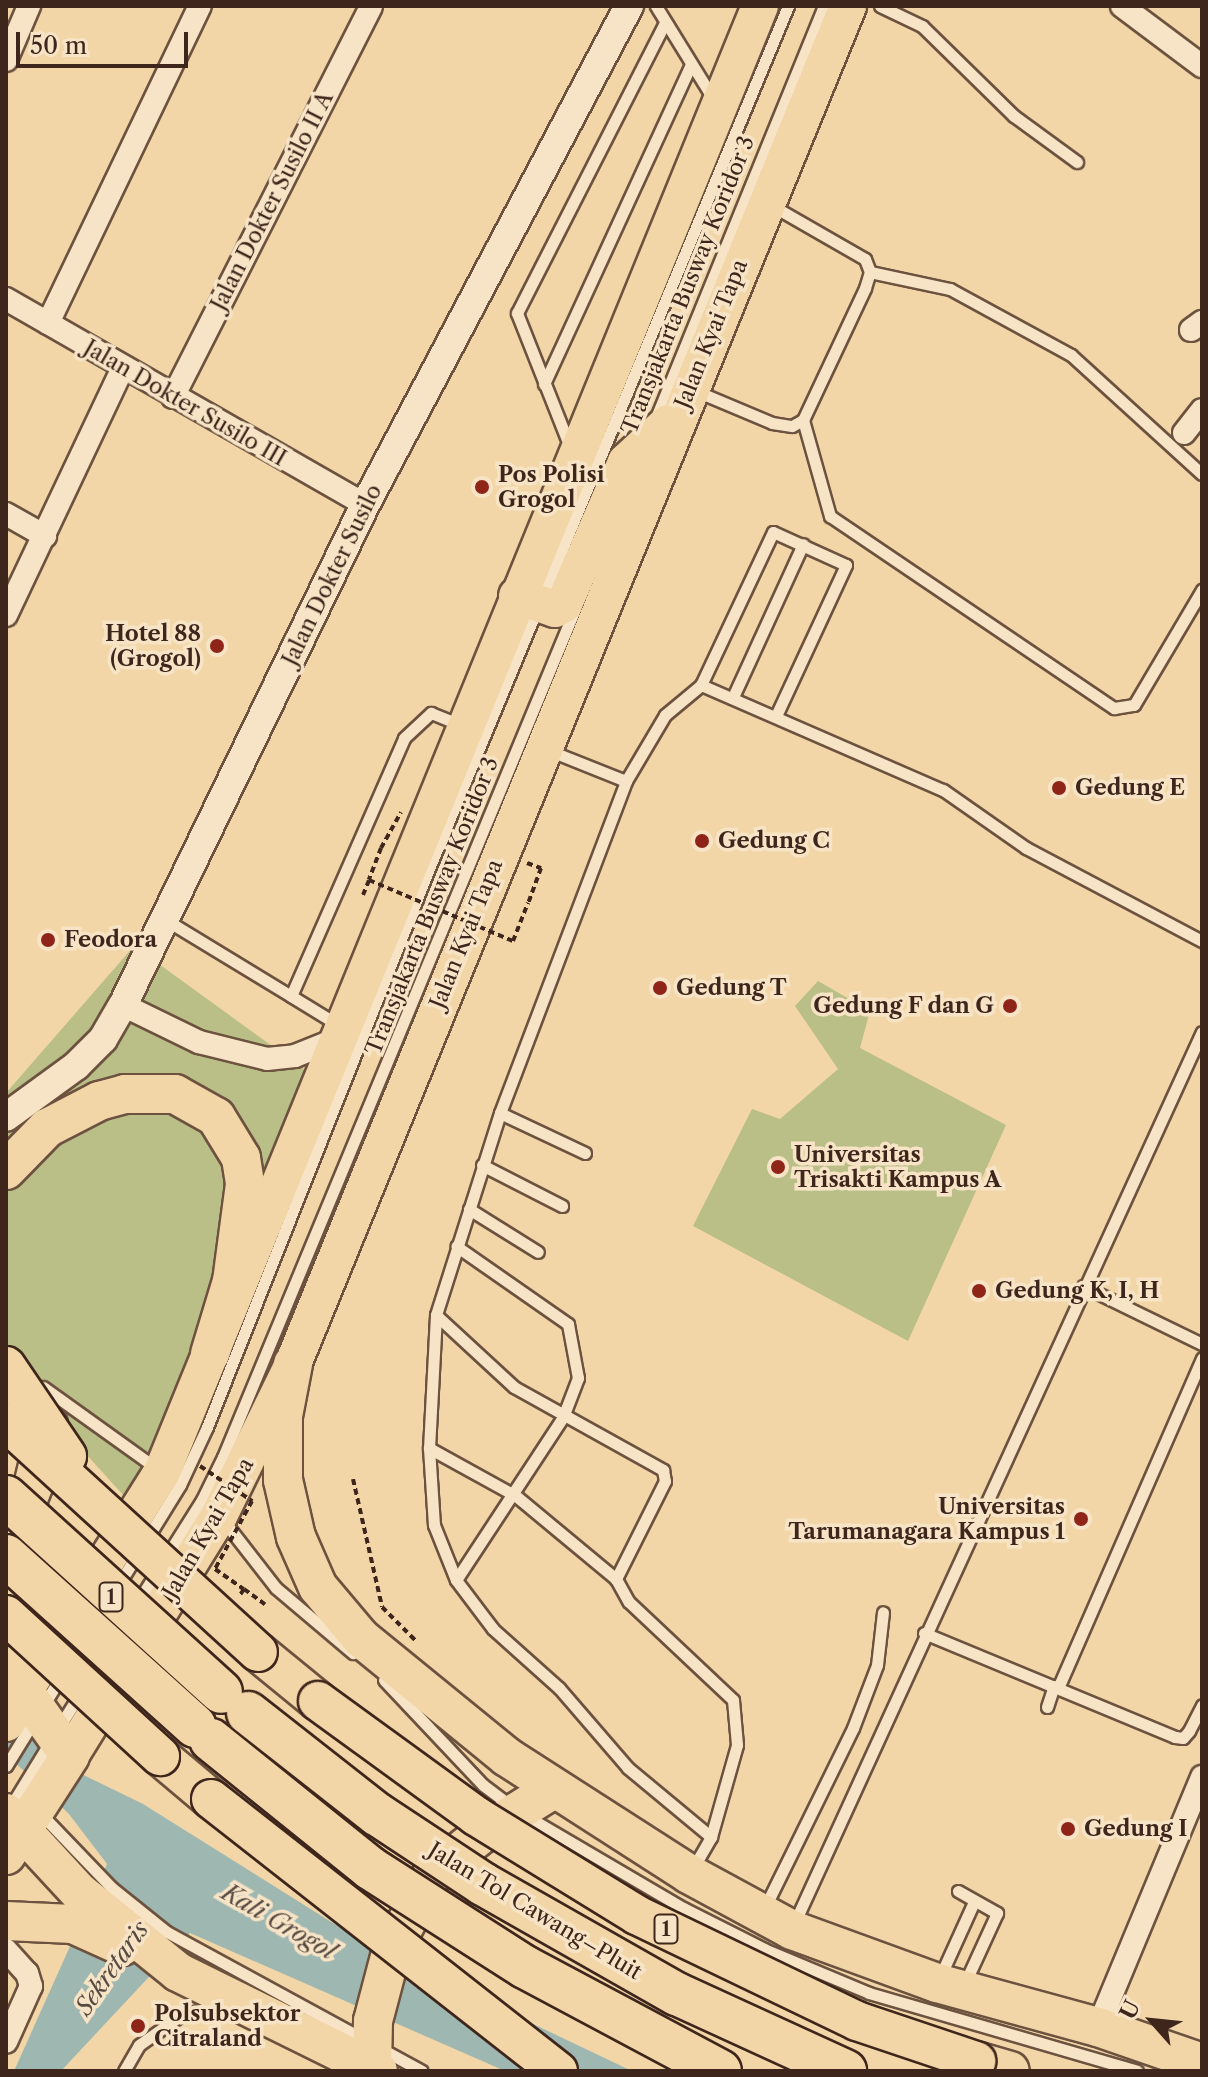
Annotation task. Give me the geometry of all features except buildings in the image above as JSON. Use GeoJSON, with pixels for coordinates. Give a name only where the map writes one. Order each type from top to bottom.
{"type":"FeatureCollection","features":[{"type":"Feature","properties":{"kind":"highway"},"geometry":{"type":"LineString","coordinates":[[6,1170],[47,1128],[99,1101],[148,1091],[197,1103],[231,1135],[241,1158],[245,1184],[239,1245],[210,1354]]}},
{"type":"Feature","properties":{"kind":"highway"},"geometry":{"type":"LineString","coordinates":[[6,1351],[43,1387]]}},
{"type":"Feature","properties":{"kind":"highway"},"geometry":{"type":"LineString","coordinates":[[293,1364],[283,1416],[283,1480],[290,1514],[318,1587],[369,1643],[552,1790],[689,1874],[777,1922],[949,1986],[1098,2027],[1202,2063]]}},
{"type":"Feature","properties":{"kind":"highway"},"geometry":{"type":"LineString","coordinates":[[6,1366],[129,1539]]}},
{"type":"Feature","properties":{"kind":"highway","name":"1"},"geometry":{"type":"LineString","coordinates":[[43,1387],[48,1424],[33,1486],[6,1557],[203,1733],[370,1868],[525,1967],[720,2071]]}},
{"type":"Feature","properties":{"kind":"highway","name":"1"},"geometry":{"type":"LineString","coordinates":[[6,1422],[129,1539],[318,1701],[476,1816],[637,1915],[857,2021],[993,2066]]}},
{"type":"Feature","properties":{"kind":"highway","name":"Jalan Tol Cawang–Pluit"},"geometry":{"type":"LineString","coordinates":[[6,1497],[235,1703],[366,1806],[483,1884],[677,1994],[845,2071]]}},
{"type":"Feature","properties":{"kind":"highway"},"geometry":{"type":"LineString","coordinates":[[6,1615],[211,1799],[558,2071]]}},
{"type":"Feature","properties":{"kind":"highway","name":"Jalan Kyai Tapa"},"geometry":{"type":"LineString","coordinates":[[20,1812],[36,1721]]}},
{"type":"Feature","properties":{"kind":"highway"},"geometry":{"type":"LineString","coordinates":[[6,1921],[81,1894],[230,2001],[373,2051],[392,1949],[433,1873],[516,1810],[552,1790]]}},
{"type":"Feature","properties":{"kind":"highway","name":"1"},"geometry":{"type":"LineString","coordinates":[[20,1812],[81,1894]]}},
{"type":"Feature","properties":{"kind":"main road","name":"Jalan Kyai Tapa"},"geometry":{"type":"LineString","coordinates":[[36,1721],[171,1478],[210,1354],[464,726],[530,601],[574,456],[760,6]]}},
{"type":"Feature","properties":{"kind":"main road","name":"Jalan Kyai Tapa"},"geometry":{"type":"LineString","coordinates":[[36,1721],[211,1508],[293,1364],[765,201],[848,6]]}},
{"type":"Feature","properties":{"kind":"main road"},"geometry":{"type":"LineString","coordinates":[[530,601],[564,604],[626,462],[684,401]]}},
{"type":"Feature","properties":{"kind":"street"},"geometry":{"type":"LineString","coordinates":[[6,60],[29,6]]}},
{"type":"Feature","properties":{"kind":"street"},"geometry":{"type":"LineString","coordinates":[[48,323],[200,6]]}},
{"type":"Feature","properties":{"kind":"street","name":"Jalan Dokter Susilo II A"},"geometry":{"type":"LineString","coordinates":[[173,397],[371,6]]}},
{"type":"Feature","properties":{"kind":"street","name":"Jalan Dokter Susilo"},"geometry":{"type":"LineString","coordinates":[[6,1117],[76,1066],[103,1039],[123,1005],[365,505],[629,6]]}},
{"type":"Feature","properties":{"kind":"street"},"geometry":{"type":"LineString","coordinates":[[1122,6],[1202,66]]}},
{"type":"Feature","properties":{"kind":"street","name":"Jalan Dokter Susilo III"},"geometry":{"type":"LineString","coordinates":[[6,299],[365,505]]}},
{"type":"Feature","properties":{"kind":"street"},"geometry":{"type":"LineString","coordinates":[[6,615],[123,367]]}},
{"type":"Feature","properties":{"kind":"street"},"geometry":{"type":"LineString","coordinates":[[1184,433],[1202,410]]}},
{"type":"Feature","properties":{"kind":"street"},"geometry":{"type":"LineString","coordinates":[[6,514],[45,536]]}},
{"type":"Feature","properties":{"kind":"street"},"geometry":{"type":"LineString","coordinates":[[123,1005],[199,1042],[267,1059],[295,1056],[339,1033]]}},
{"type":"Feature","properties":{"kind":"street"},"geometry":{"type":"LineString","coordinates":[[1098,2027],[1202,1778]]}},
{"type":"Feature","properties":{"kind":"street"},"geometry":{"type":"LineString","coordinates":[[6,1950],[27,1973],[31,1986],[6,2042]]}},
{"type":"Feature","properties":{"kind":"lane"},"geometry":{"type":"LineString","coordinates":[[656,6],[719,107]]}},
{"type":"Feature","properties":{"kind":"lane","name":"Transjakarta Busway Koridor 3"},"geometry":{"type":"LineString","coordinates":[[106,1604],[171,1478],[351,1073],[530,601],[788,6]]}},
{"type":"Feature","properties":{"kind":"lane","name":"Transjakarta Busway Koridor 3"},"geometry":{"type":"LineString","coordinates":[[211,1508],[311,1253],[824,6]]}},
{"type":"Feature","properties":{"kind":"lane"},"geometry":{"type":"LineString","coordinates":[[880,6],[922,26],[1014,116],[1077,162]]}},
{"type":"Feature","properties":{"kind":"lane"},"geometry":{"type":"LineString","coordinates":[[574,456],[517,313],[665,22]]}},
{"type":"Feature","properties":{"kind":"lane"},"geometry":{"type":"LineString","coordinates":[[544,384],[691,65]]}},
{"type":"Feature","properties":{"kind":"lane"},"geometry":{"type":"LineString","coordinates":[[765,201],[854,249],[870,272],[950,289],[1071,355],[1202,474]]}},
{"type":"Feature","properties":{"kind":"lane"},"geometry":{"type":"LineString","coordinates":[[684,401],[772,423],[792,426],[803,420],[870,272]]}},
{"type":"Feature","properties":{"kind":"lane"},"geometry":{"type":"LineString","coordinates":[[803,420],[830,516],[1114,708],[1134,705],[1202,590]]}},
{"type":"Feature","properties":{"kind":"lane"},"geometry":{"type":"LineString","coordinates":[[711,1837],[628,1768],[559,1688],[493,1629],[456,1580],[434,1525],[429,1448],[436,1315],[500,1113],[626,781],[665,715],[701,685],[773,532],[846,565],[776,716]]}},
{"type":"Feature","properties":{"kind":"lane"},"geometry":{"type":"LineString","coordinates":[[733,697],[803,544]]}},
{"type":"Feature","properties":{"kind":"lane"},"geometry":{"type":"LineString","coordinates":[[701,685],[943,790],[1026,848],[1202,941]]}},
{"type":"Feature","properties":{"kind":"lane"},"geometry":{"type":"LineString","coordinates":[[291,996],[404,738],[431,713],[464,726]]}},
{"type":"Feature","properties":{"kind":"lane"},"geometry":{"type":"LineString","coordinates":[[542,748],[626,781]]}},
{"type":"Feature","properties":{"kind":"lane"},"geometry":{"type":"LineString","coordinates":[[164,919],[291,996],[339,1033]]}},
{"type":"Feature","properties":{"kind":"lane"},"geometry":{"type":"LineString","coordinates":[[777,1922],[924,1633],[1202,1032]]}},
{"type":"Feature","properties":{"kind":"lane"},"geometry":{"type":"LineString","coordinates":[[500,1113],[585,1153]]}},
{"type":"Feature","properties":{"kind":"lane"},"geometry":{"type":"LineString","coordinates":[[482,1165],[562,1206]]}},
{"type":"Feature","properties":{"kind":"lane"},"geometry":{"type":"LineString","coordinates":[[469,1209],[538,1252]]}},
{"type":"Feature","properties":{"kind":"lane"},"geometry":{"type":"LineString","coordinates":[[456,1246],[568,1324],[578,1378],[563,1417],[516,1496],[456,1580]]}},
{"type":"Feature","properties":{"kind":"lane"},"geometry":{"type":"LineString","coordinates":[[1083,1286],[1202,1344]]}},
{"type":"Feature","properties":{"kind":"lane"},"geometry":{"type":"LineString","coordinates":[[436,1315],[514,1387],[666,1475],[616,1579]]}},
{"type":"Feature","properties":{"kind":"lane"},"geometry":{"type":"LineString","coordinates":[[1047,1707],[1202,1358]]}},
{"type":"Feature","properties":{"kind":"lane"},"geometry":{"type":"LineString","coordinates":[[43,1387],[211,1508],[276,1588],[318,1625],[369,1643],[459,1763],[516,1810],[683,1908],[829,1978],[925,2012],[1137,2071]]}},
{"type":"Feature","properties":{"kind":"lane"},"geometry":{"type":"LineString","coordinates":[[429,1448],[516,1496],[616,1579],[629,1602],[733,1700],[737,1745],[711,1837],[689,1874]]}},
{"type":"Feature","properties":{"kind":"lane"},"geometry":{"type":"LineString","coordinates":[[777,1922],[877,1665],[883,1612]]}},
{"type":"Feature","properties":{"kind":"lane"},"geometry":{"type":"LineString","coordinates":[[6,1765],[97,1618]]}},
{"type":"Feature","properties":{"kind":"lane"},"geometry":{"type":"LineString","coordinates":[[318,1625],[369,1643]]}},
{"type":"Feature","properties":{"kind":"lane"},"geometry":{"type":"LineString","coordinates":[[924,1633],[1183,1738],[1202,1705]]}},
{"type":"Feature","properties":{"kind":"lane"},"geometry":{"type":"LineString","coordinates":[[949,1986],[997,1913],[958,1891]]}},
{"type":"Feature","properties":{"kind":"lane"},"geometry":{"type":"LineString","coordinates":[[81,1894],[146,1917],[179,1964],[422,2071]]}},
{"type":"Feature","properties":{"kind":"lane"},"geometry":{"type":"LineString","coordinates":[[949,1986],[974,1902]]}},
{"type":"Feature","properties":{"kind":"lane"},"geometry":{"type":"LineString","coordinates":[[124,2071],[139,2045],[180,2016],[230,2001]]}},
{"type":"Feature","properties":{"kind":"path"},"geometry":{"type":"LineString","coordinates":[[364,892],[397,810]]}},
{"type":"Feature","properties":{"kind":"path"},"geometry":{"type":"LineString","coordinates":[[369,880],[513,941],[541,868]]}},
{"type":"Feature","properties":{"kind":"path"},"geometry":{"type":"LineString","coordinates":[[200,1466],[252,1501],[215,1569],[256,1596]]}},
{"type":"Feature","properties":{"kind":"path"},"geometry":{"type":"LineString","coordinates":[[353,1479],[369,1643]]}},
{"type":"Feature","properties":{"kind":"path"},"geometry":{"type":"LineString","coordinates":[[239,1597],[244,1589]]}},
{"type":"Feature","properties":{"kind":"green space"},"geometry":{"type":"Polygon","coordinates":[[[134,946],[341,1096],[125,1497],[6,1366],[6,1093],[134,946]]]}},
{"type":"Feature","properties":{"kind":"green space"},"geometry":{"type":"Polygon","coordinates":[[[818,981],[870,1011],[860,1048],[1006,1125],[908,1341],[693,1226],[752,1109],[780,1119],[838,1069],[795,1006],[818,981]]]}},
{"type":"Feature","properties":{"kind":"water"},"geometry":{"type":"Polygon","coordinates":[[[6,1702],[61,1764],[143,1804],[371,1947],[632,2071],[505,2071],[190,1933],[61,2071],[14,2071],[107,1864],[69,1814],[6,1754],[6,1702]]]}},
{"type":"Feature","properties":{"kind":"place","name":"Pos Polisi Grogol"},"geometry":{"type":"Point","coordinates":[482,487]}},
{"type":"Feature","properties":{"kind":"place","name":"Hotel 88 (Grogol)"},"geometry":{"type":"Point","coordinates":[217,646]}},
{"type":"Feature","properties":{"kind":"place","name":"Gedung E"},"geometry":{"type":"Point","coordinates":[1059,788]}},
{"type":"Feature","properties":{"kind":"place","name":"Gedung C"},"geometry":{"type":"Point","coordinates":[702,841]}},
{"type":"Feature","properties":{"kind":"place","name":"Feodora"},"geometry":{"type":"Point","coordinates":[48,940]}},
{"type":"Feature","properties":{"kind":"place","name":"Gedung T"},"geometry":{"type":"Point","coordinates":[660,988]}},
{"type":"Feature","properties":{"kind":"place","name":"Gedung F dan G"},"geometry":{"type":"Point","coordinates":[1010,1006]}},
{"type":"Feature","properties":{"kind":"place","name":"Universitas Trisakti Kampus A"},"geometry":{"type":"Point","coordinates":[778,1167]}},
{"type":"Feature","properties":{"kind":"place","name":"Gedung K, I, H"},"geometry":{"type":"Point","coordinates":[979,1291]}},
{"type":"Feature","properties":{"kind":"place","name":"Universitas Tarumanagara Kampus 1"},"geometry":{"type":"Point","coordinates":[1081,1519]}},
{"type":"Feature","properties":{"kind":"place","name":"Gedung I"},"geometry":{"type":"Point","coordinates":[1068,1829]}},
{"type":"Feature","properties":{"kind":"place","name":"Polsubsektor Citraland"},"geometry":{"type":"Point","coordinates":[138,2026]}},
{"type":"Feature","properties":{"kind":"water label","name":"Kali Grogol"},"geometry":{"type":"Point","coordinates":[279,1922]}},
{"type":"Feature","properties":{"kind":"water label","name":"Sekretaris"},"geometry":{"type":"Point","coordinates":[112,1968]}}]}
